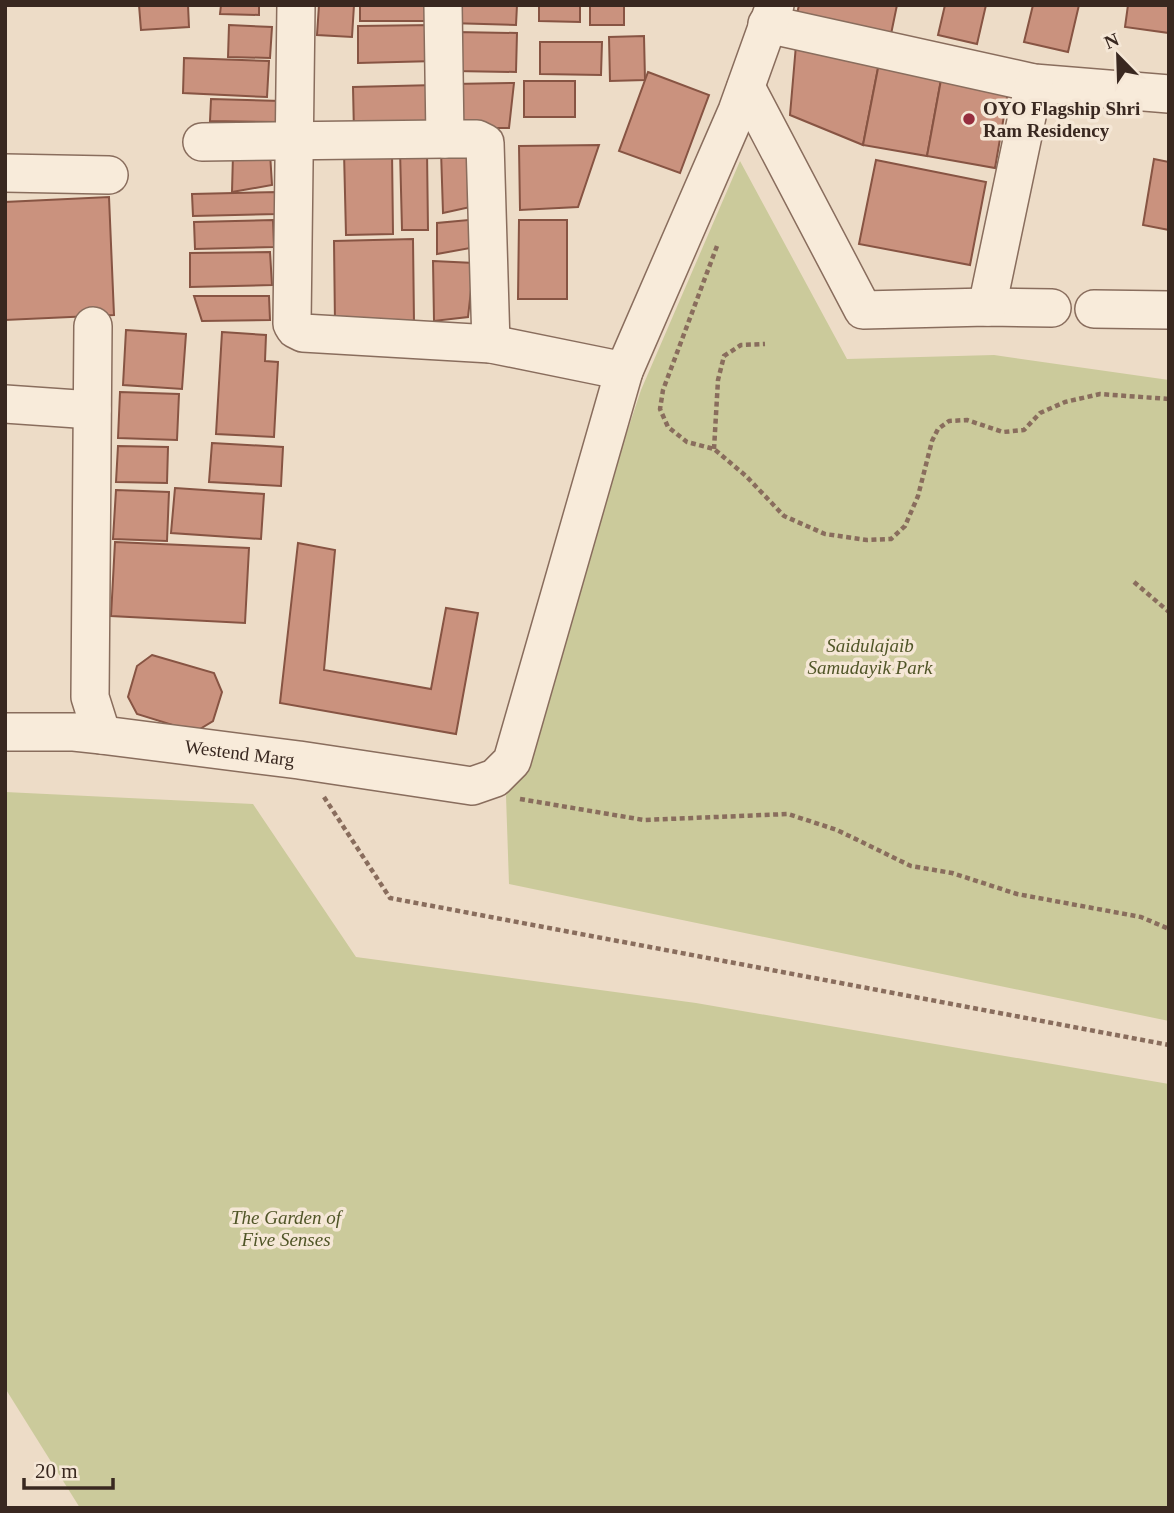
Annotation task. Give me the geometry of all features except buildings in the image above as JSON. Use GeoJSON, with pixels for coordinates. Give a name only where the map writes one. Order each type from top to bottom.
{"type":"FeatureCollection","features":[{"type":"Feature","properties":{"kind":"street"},"geometry":{"type":"LineString","coordinates":[[296,5],[292,324],[295,329],[303,332],[491,344],[624,371]]}},
{"type":"Feature","properties":{"kind":"street"},"geometry":{"type":"LineString","coordinates":[[443,5],[445,139]]}},
{"type":"Feature","properties":{"kind":"street"},"geometry":{"type":"LineString","coordinates":[[472,786],[495,778],[512,761],[624,371],[746,87],[771,15],[1034,83],[1169,94]]}},
{"type":"Feature","properties":{"kind":"street"},"geometry":{"type":"LineString","coordinates":[[987,307],[1034,83]]}},
{"type":"Feature","properties":{"kind":"street"},"geometry":{"type":"LineString","coordinates":[[746,87],[863,310],[1052,308]]}},
{"type":"Feature","properties":{"kind":"street"},"geometry":{"type":"LineString","coordinates":[[202,142],[477,139],[485,143],[491,344]]}},
{"type":"Feature","properties":{"kind":"street"},"geometry":{"type":"LineString","coordinates":[[5,173],[108,175]]}},
{"type":"Feature","properties":{"kind":"street"},"geometry":{"type":"LineString","coordinates":[[1094,309],[1169,310]]}},
{"type":"Feature","properties":{"kind":"street"},"geometry":{"type":"LineString","coordinates":[[93,326],[90,697],[102,735]]}},
{"type":"Feature","properties":{"kind":"street"},"geometry":{"type":"LineString","coordinates":[[5,404],[92,410]]}},
{"type":"Feature","properties":{"kind":"street","name":"Westend Marg"},"geometry":{"type":"LineString","coordinates":[[5,732],[74,732],[102,735],[299,760],[472,786]]}},
{"type":"Feature","properties":{"kind":"path"},"geometry":{"type":"LineString","coordinates":[[720,239],[663,390],[660,409],[668,427],[687,442],[714,449],[746,476],[784,516],[825,534],[867,540],[891,539],[905,526],[918,496],[932,441],[938,429],[949,421],[967,420],[1003,432],[1024,430],[1040,413],[1065,402],[1100,394],[1169,399]]}},
{"type":"Feature","properties":{"kind":"path"},"geometry":{"type":"LineString","coordinates":[[714,449],[718,380],[724,356],[741,345],[765,344]]}},
{"type":"Feature","properties":{"kind":"path"},"geometry":{"type":"LineString","coordinates":[[1135,583],[1169,612]]}},
{"type":"Feature","properties":{"kind":"path"},"geometry":{"type":"LineString","coordinates":[[299,760],[390,898],[1169,1045]]}},
{"type":"Feature","properties":{"kind":"path"},"geometry":{"type":"LineString","coordinates":[[472,786],[506,796],[644,820],[788,814],[837,830],[911,866],[952,873],[1017,894],[1141,917],[1169,929]]}},
{"type":"Feature","properties":{"kind":"green space","name":"Saidulajaib Samudayik Park"},"geometry":{"type":"Polygon","coordinates":[[[740,161],[847,359],[994,355],[1169,380],[1169,1021],[509,884],[506,796],[641,390],[740,161]]]}},
{"type":"Feature","properties":{"kind":"green space","name":"The Garden of Five Senses"},"geometry":{"type":"Polygon","coordinates":[[[5,792],[253,804],[356,957],[696,1003],[1169,1084],[1169,1508],[80,1508],[5,1388],[5,792]]]}},
{"type":"Feature","properties":{"kind":"place","name":"OYO Flagship Shri Ram Residency"},"geometry":{"type":"Point","coordinates":[969,119]}}]}
